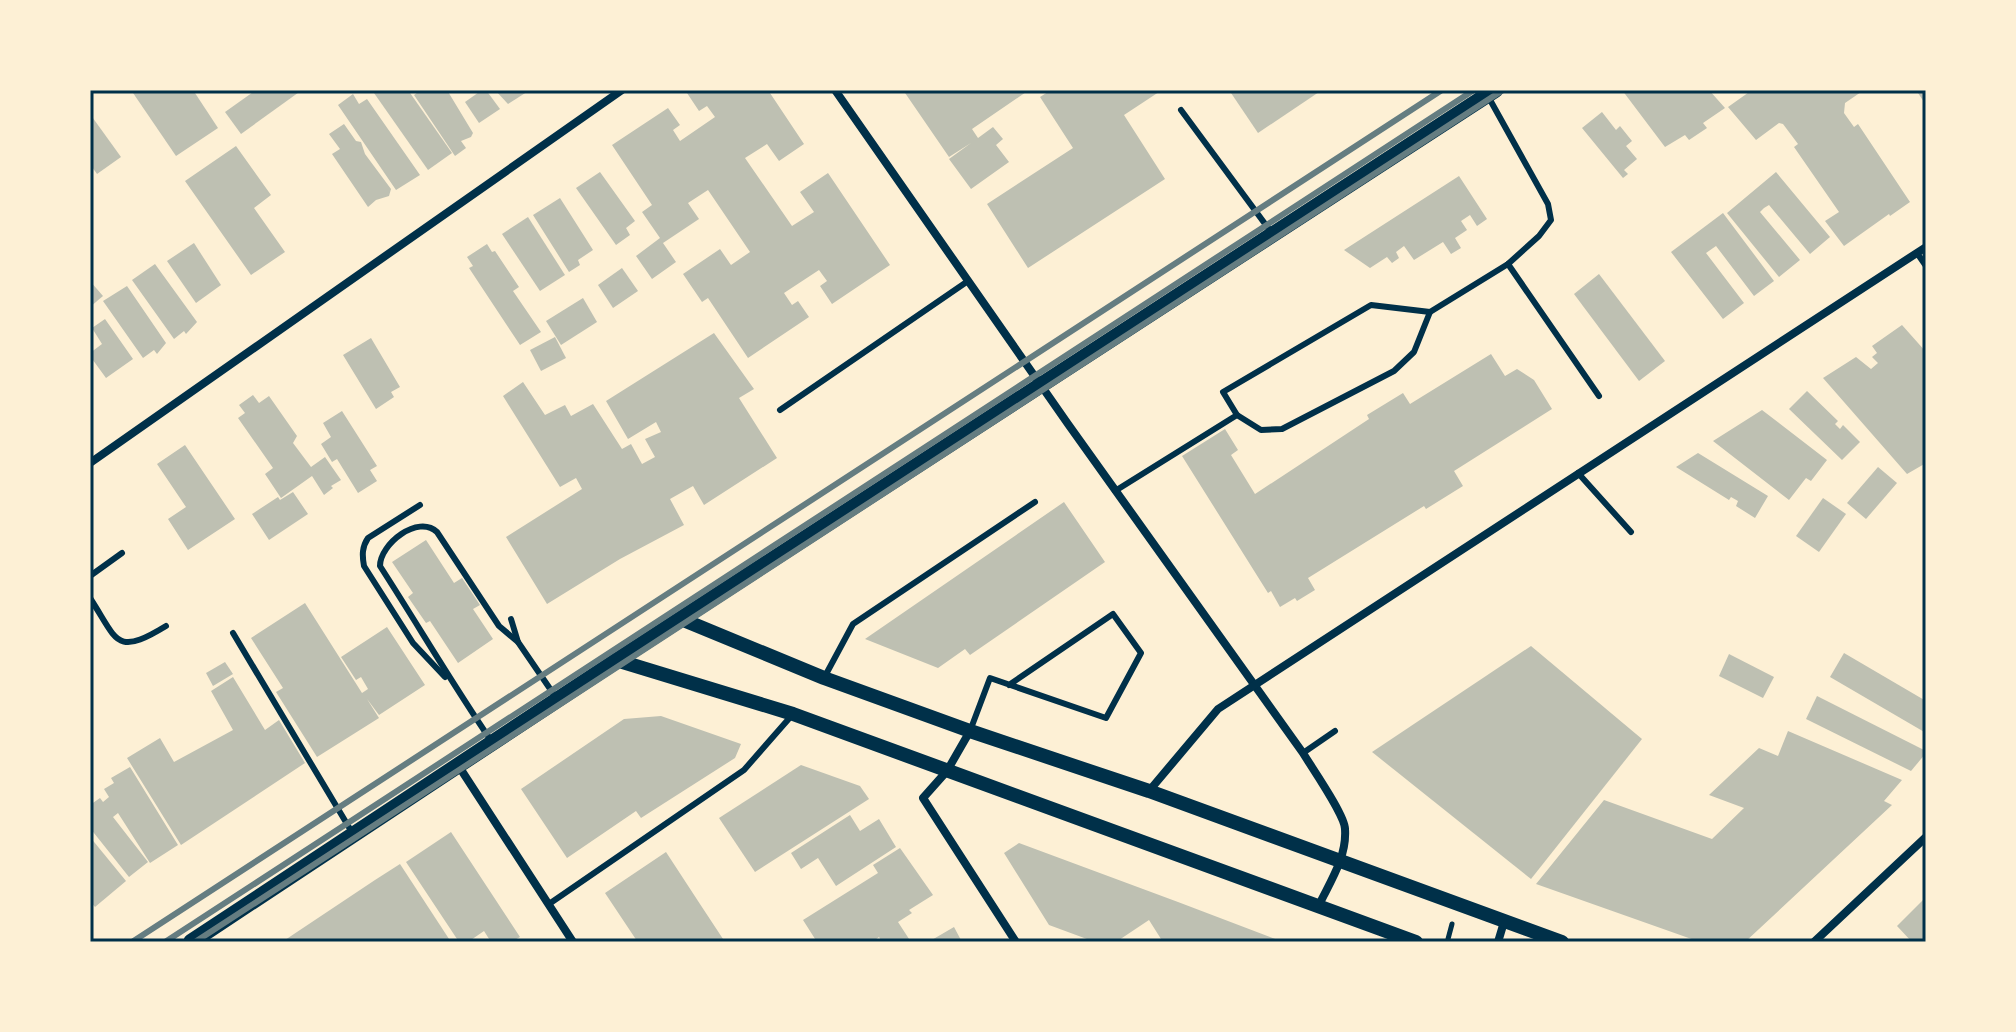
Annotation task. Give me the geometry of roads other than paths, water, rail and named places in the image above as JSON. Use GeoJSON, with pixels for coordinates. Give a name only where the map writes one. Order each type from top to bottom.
{"type":"FeatureCollection","features":[{"type":"Feature","properties":{"kind":"main road"},"geometry":{"type":"LineString","coordinates":[[191,942],[616,660],[1491,92]]}},
{"type":"Feature","properties":{"kind":"street"},"geometry":{"type":"LineString","coordinates":[[90,463],[622,90]]}},
{"type":"Feature","properties":{"kind":"street"},"geometry":{"type":"LineString","coordinates":[[835,90],[1115,491],[1303,753],[1346,827],[1341,861],[1319,905]]}},
{"type":"Feature","properties":{"kind":"street"},"geometry":{"type":"LineString","coordinates":[[1149,791],[1218,709],[1253,684],[1926,247]]}},
{"type":"Feature","properties":{"kind":"street"},"geometry":{"type":"LineString","coordinates":[[681,619],[824,678],[1149,791],[1562,942]]}},
{"type":"Feature","properties":{"kind":"street"},"geometry":{"type":"LineString","coordinates":[[616,660],[793,714],[1416,942]]}},
{"type":"Feature","properties":{"kind":"street"},"geometry":{"type":"LineString","coordinates":[[970,731],[947,771],[923,798],[1016,942]]}},
{"type":"Feature","properties":{"kind":"street"},"geometry":{"type":"LineString","coordinates":[[457,765],[573,942]]}},
{"type":"Feature","properties":{"kind":"street"},"geometry":{"type":"LineString","coordinates":[[1814,942],[1926,837]]}},
{"type":"Feature","properties":{"kind":"street"},"geometry":{"type":"LineString","coordinates":[[1498,942],[1504,922]]}},
{"type":"Feature","properties":{"kind":"lane"},"geometry":{"type":"LineString","coordinates":[[1430,312],[1371,305],[1223,392],[1237,415],[1261,430],[1282,429],[1394,371],[1414,352],[1430,312],[1508,264],[1539,236],[1551,220],[1548,204],[1491,92]]}},
{"type":"Feature","properties":{"kind":"lane"},"geometry":{"type":"LineString","coordinates":[[1181,110],[1273,235]]}},
{"type":"Feature","properties":{"kind":"lane"},"geometry":{"type":"LineString","coordinates":[[1917,253],[1926,266]]}},
{"type":"Feature","properties":{"kind":"lane"},"geometry":{"type":"LineString","coordinates":[[1508,264],[1599,396]]}},
{"type":"Feature","properties":{"kind":"lane"},"geometry":{"type":"LineString","coordinates":[[780,410],[968,281]]}},
{"type":"Feature","properties":{"kind":"lane"},"geometry":{"type":"LineString","coordinates":[[1115,491],[1237,415]]}},
{"type":"Feature","properties":{"kind":"lane"},"geometry":{"type":"LineString","coordinates":[[1578,473],[1631,532]]}},
{"type":"Feature","properties":{"kind":"lane"},"geometry":{"type":"LineString","coordinates":[[824,678],[853,624],[1035,502]]}},
{"type":"Feature","properties":{"kind":"lane"},"geometry":{"type":"LineString","coordinates":[[420,505],[368,538],[362,552],[364,566],[413,643],[453,685]]}},
{"type":"Feature","properties":{"kind":"lane"},"geometry":{"type":"LineString","coordinates":[[492,742],[380,566],[387,546],[415,527],[426,526],[437,532],[499,626],[518,642],[557,699]]}},
{"type":"Feature","properties":{"kind":"lane"},"geometry":{"type":"LineString","coordinates":[[90,576],[122,553]]}},
{"type":"Feature","properties":{"kind":"lane"},"geometry":{"type":"LineString","coordinates":[[90,598],[117,640],[127,644],[140,642],[166,626]]}},
{"type":"Feature","properties":{"kind":"lane"},"geometry":{"type":"LineString","coordinates":[[970,731],[990,678],[1009,685],[1106,718],[1141,653],[1113,614],[1009,685]]}},
{"type":"Feature","properties":{"kind":"lane"},"geometry":{"type":"LineString","coordinates":[[511,619],[518,642]]}},
{"type":"Feature","properties":{"kind":"lane"},"geometry":{"type":"LineString","coordinates":[[233,633],[353,834]]}},
{"type":"Feature","properties":{"kind":"lane"},"geometry":{"type":"LineString","coordinates":[[549,904],[744,770],[793,714]]}},
{"type":"Feature","properties":{"kind":"lane"},"geometry":{"type":"LineString","coordinates":[[1303,753],[1335,731]]}},
{"type":"Feature","properties":{"kind":"railway"},"geometry":{"type":"LineString","coordinates":[[132,942],[1442,90]]}},
{"type":"Feature","properties":{"kind":"railway"},"geometry":{"type":"LineString","coordinates":[[165,942],[1474,90]]}},
{"type":"Feature","properties":{"kind":"railway"},"geometry":{"type":"LineString","coordinates":[[195,942],[1503,90]]}}]}
